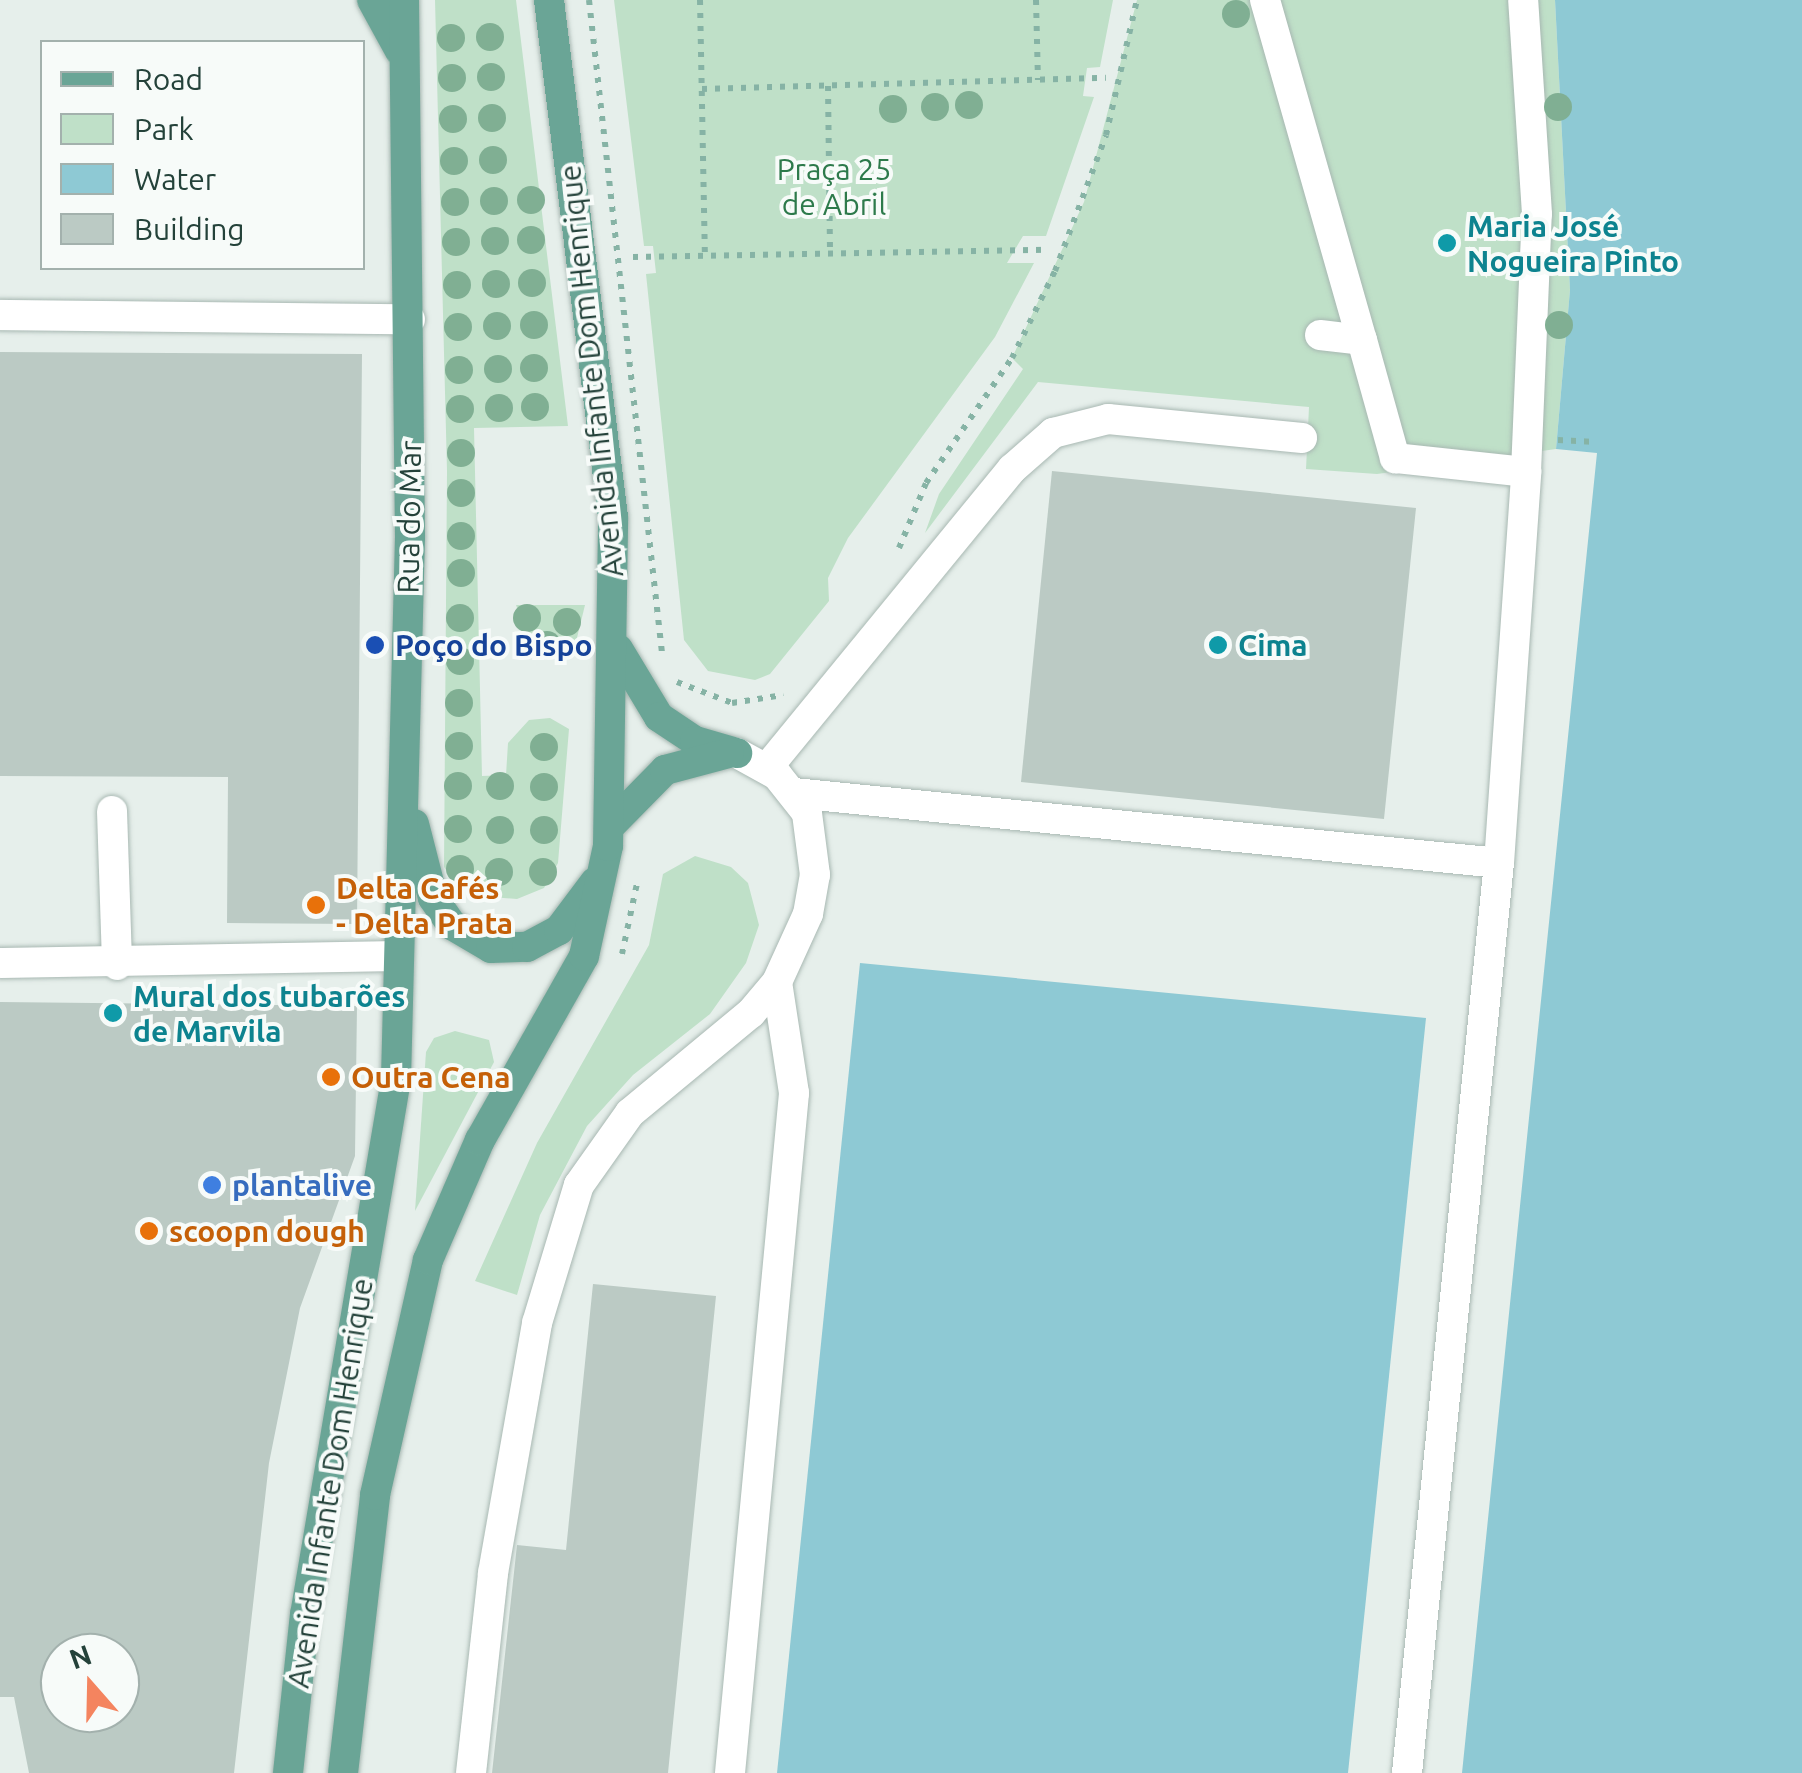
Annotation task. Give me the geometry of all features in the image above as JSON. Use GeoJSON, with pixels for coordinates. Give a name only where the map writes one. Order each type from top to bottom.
{"type":"FeatureCollection","features":[{"type":"Feature","properties":{"kind":"main road"},"geometry":{"type":"LineString","coordinates":[[372,0],[396,38],[404,79]]}},
{"type":"Feature","properties":{"kind":"main road"},"geometry":{"type":"LineString","coordinates":[[404,0],[404,79]]}},
{"type":"Feature","properties":{"kind":"main road","name":"Avenida Infante Dom Henrique"},"geometry":{"type":"LineString","coordinates":[[343,1773],[376,1495],[428,1260],[480,1140],[584,956],[608,836],[616,643],[612,518],[549,0]]}},
{"type":"Feature","properties":{"kind":"main road","name":"Rua do Mar"},"geometry":{"type":"LineString","coordinates":[[397,956],[405,760],[410,320],[404,79]]}},
{"type":"Feature","properties":{"kind":"main road"},"geometry":{"type":"LineString","coordinates":[[616,643],[637,691],[676,730],[737,753]]}},
{"type":"Feature","properties":{"kind":"main road"},"geometry":{"type":"LineString","coordinates":[[405,760],[433,898],[452,925],[491,948],[527,947],[559,930],[590,892],[608,836],[666,770],[737,753]]}},
{"type":"Feature","properties":{"kind":"main road","name":"Avenida Infante Dom Henrique"},"geometry":{"type":"LineString","coordinates":[[288,1773],[304,1615],[396,1079],[397,956]]}},
{"type":"Feature","properties":{"kind":"street"},"geometry":{"type":"LineString","coordinates":[[1266,0],[1395,458],[1526,472]]}},
{"type":"Feature","properties":{"kind":"street"},"geometry":{"type":"LineString","coordinates":[[1407,1773],[1499,863],[1526,472],[1537,214],[1522,0]]}},
{"type":"Feature","properties":{"kind":"street"},"geometry":{"type":"LineString","coordinates":[[0,315],[410,320]]}},
{"type":"Feature","properties":{"kind":"street"},"geometry":{"type":"LineString","coordinates":[[1320,334],[1362,340]]}},
{"type":"Feature","properties":{"kind":"street"},"geometry":{"type":"LineString","coordinates":[[782,781],[857,666],[995,489],[1054,433],[1108,420],[1302,438]]}},
{"type":"Feature","properties":{"kind":"street"},"geometry":{"type":"LineString","coordinates":[[737,753],[782,781],[1499,863]]}},
{"type":"Feature","properties":{"kind":"street"},"geometry":{"type":"LineString","coordinates":[[471,1773],[492,1573],[537,1323],[579,1184],[630,1113],[728,1033],[777,982],[808,914],[815,874],[813,830],[782,781]]}},
{"type":"Feature","properties":{"kind":"street"},"geometry":{"type":"LineString","coordinates":[[112,811],[117,965]]}},
{"type":"Feature","properties":{"kind":"street"},"geometry":{"type":"LineString","coordinates":[[0,963],[117,965],[397,956]]}},
{"type":"Feature","properties":{"kind":"street"},"geometry":{"type":"LineString","coordinates":[[730,1773],[794,1093],[777,982]]}},
{"type":"Feature","properties":{"kind":"path"},"geometry":{"type":"LineString","coordinates":[[590,0],[650,498],[658,622]]}},
{"type":"Feature","properties":{"kind":"path"},"geometry":{"type":"LineString","coordinates":[[700,0],[705,254]]}},
{"type":"Feature","properties":{"kind":"path"},"geometry":{"type":"LineString","coordinates":[[1036,0],[1038,80]]}},
{"type":"Feature","properties":{"kind":"path"},"geometry":{"type":"LineString","coordinates":[[892,558],[926,482],[1012,358],[1055,271],[1106,135],[1138,0]]}},
{"type":"Feature","properties":{"kind":"path"},"geometry":{"type":"LineString","coordinates":[[702,89],[1106,78]]}},
{"type":"Feature","properties":{"kind":"path"},"geometry":{"type":"LineString","coordinates":[[828,86],[830,252]]}},
{"type":"Feature","properties":{"kind":"path"},"geometry":{"type":"LineString","coordinates":[[633,257],[1049,250]]}},
{"type":"Feature","properties":{"kind":"path"},"geometry":{"type":"LineString","coordinates":[[1557,440],[1590,442]]}},
{"type":"Feature","properties":{"kind":"path"},"geometry":{"type":"LineString","coordinates":[[676,730],[680,684],[748,704],[794,686]]}},
{"type":"Feature","properties":{"kind":"path"},"geometry":{"type":"LineString","coordinates":[[612,970],[632,932],[639,867]]}},
{"type":"Feature","properties":{"kind":"green space"},"geometry":{"type":"Polygon","coordinates":[[[435,0],[516,0],[568,426],[474,428],[482,776],[506,775],[508,743],[529,720],[550,718],[569,729],[558,863],[544,888],[517,899],[464,895],[444,867],[447,471],[435,0]]]}},
{"type":"Feature","properties":{"kind":"green space","name":"Praça 25 de Abril"},"geometry":{"type":"Polygon","coordinates":[[[614,0],[1113,0],[1100,67],[1087,68],[1083,96],[1094,97],[1046,236],[1023,236],[1007,263],[1034,263],[995,337],[848,538],[828,578],[829,601],[770,674],[755,680],[708,671],[684,640],[646,274],[656,273],[653,246],[644,246],[614,0]]]}},
{"type":"Feature","properties":{"kind":"green space"},"geometry":{"type":"Polygon","coordinates":[[[1137,0],[1555,0],[1570,290],[1556,449],[1377,474],[1306,469],[1309,407],[1038,382],[925,533],[939,494],[1023,369],[1012,358],[1084,202],[1137,0]]]}},
{"type":"Feature","properties":{"kind":"green space"},"geometry":{"type":"Polygon","coordinates":[[[516,605],[585,605],[574,650],[557,657],[530,645],[516,605]]]}},
{"type":"Feature","properties":{"kind":"green space"},"geometry":{"type":"Polygon","coordinates":[[[695,856],[731,867],[748,883],[759,925],[746,963],[710,1014],[633,1075],[587,1126],[540,1215],[517,1295],[475,1281],[537,1143],[649,945],[663,874],[695,856]]]}},
{"type":"Feature","properties":{"kind":"green space"},"geometry":{"type":"Polygon","coordinates":[[[455,1031],[489,1040],[494,1062],[415,1211],[426,1052],[434,1038],[455,1031]]]}},
{"type":"Feature","properties":{"kind":"water"},"geometry":{"type":"Polygon","coordinates":[[[1555,0],[1802,0],[1802,1773],[1462,1773],[1597,453],[1556,449],[1570,290],[1555,0]]]}},
{"type":"Feature","properties":{"kind":"water"},"geometry":{"type":"Polygon","coordinates":[[[860,963],[1426,1018],[1348,1773],[777,1773],[860,963]]]}},
{"type":"Feature","properties":{"kind":"building"},"geometry":{"type":"Polygon","coordinates":[[[0,352],[362,354],[357,924],[227,923],[228,777],[0,776],[0,352]]]}},
{"type":"Feature","properties":{"kind":"building","name":"Cima"},"geometry":{"type":"Polygon","coordinates":[[[1052,471],[1416,508],[1384,819],[1021,782],[1052,471]]]}},
{"type":"Feature","properties":{"kind":"building"},"geometry":{"type":"Polygon","coordinates":[[[0,1002],[357,1006],[355,1156],[300,1308],[269,1463],[234,1773],[29,1773],[14,1697],[0,1697],[0,1002]]]}},
{"type":"Feature","properties":{"kind":"building"},"geometry":{"type":"Polygon","coordinates":[[[593,1284],[716,1296],[668,1773],[492,1773],[517,1545],[566,1550],[593,1284]]]}},
{"type":"Feature","properties":{"kind":"place","name":"Maria José Nogueira Pinto"},"geometry":{"type":"Point","coordinates":[1447,243]}},
{"type":"Feature","properties":{"kind":"place","name":"Poço do Bispo"},"geometry":{"type":"Point","coordinates":[375,645]}},
{"type":"Feature","properties":{"kind":"place","name":"Cima"},"geometry":{"type":"Point","coordinates":[1218,645]}},
{"type":"Feature","properties":{"kind":"place","name":"Delta Cafés - Delta Prata"},"geometry":{"type":"Point","coordinates":[316,905]}},
{"type":"Feature","properties":{"kind":"place","name":"Mural dos tubarões de Marvila"},"geometry":{"type":"Point","coordinates":[113,1013]}},
{"type":"Feature","properties":{"kind":"place","name":"Outra Cena"},"geometry":{"type":"Point","coordinates":[331,1077]}},
{"type":"Feature","properties":{"kind":"place","name":"plantalive"},"geometry":{"type":"Point","coordinates":[212,1185]}},
{"type":"Feature","properties":{"kind":"place","name":"scoopn dough"},"geometry":{"type":"Point","coordinates":[149,1231]}}]}
